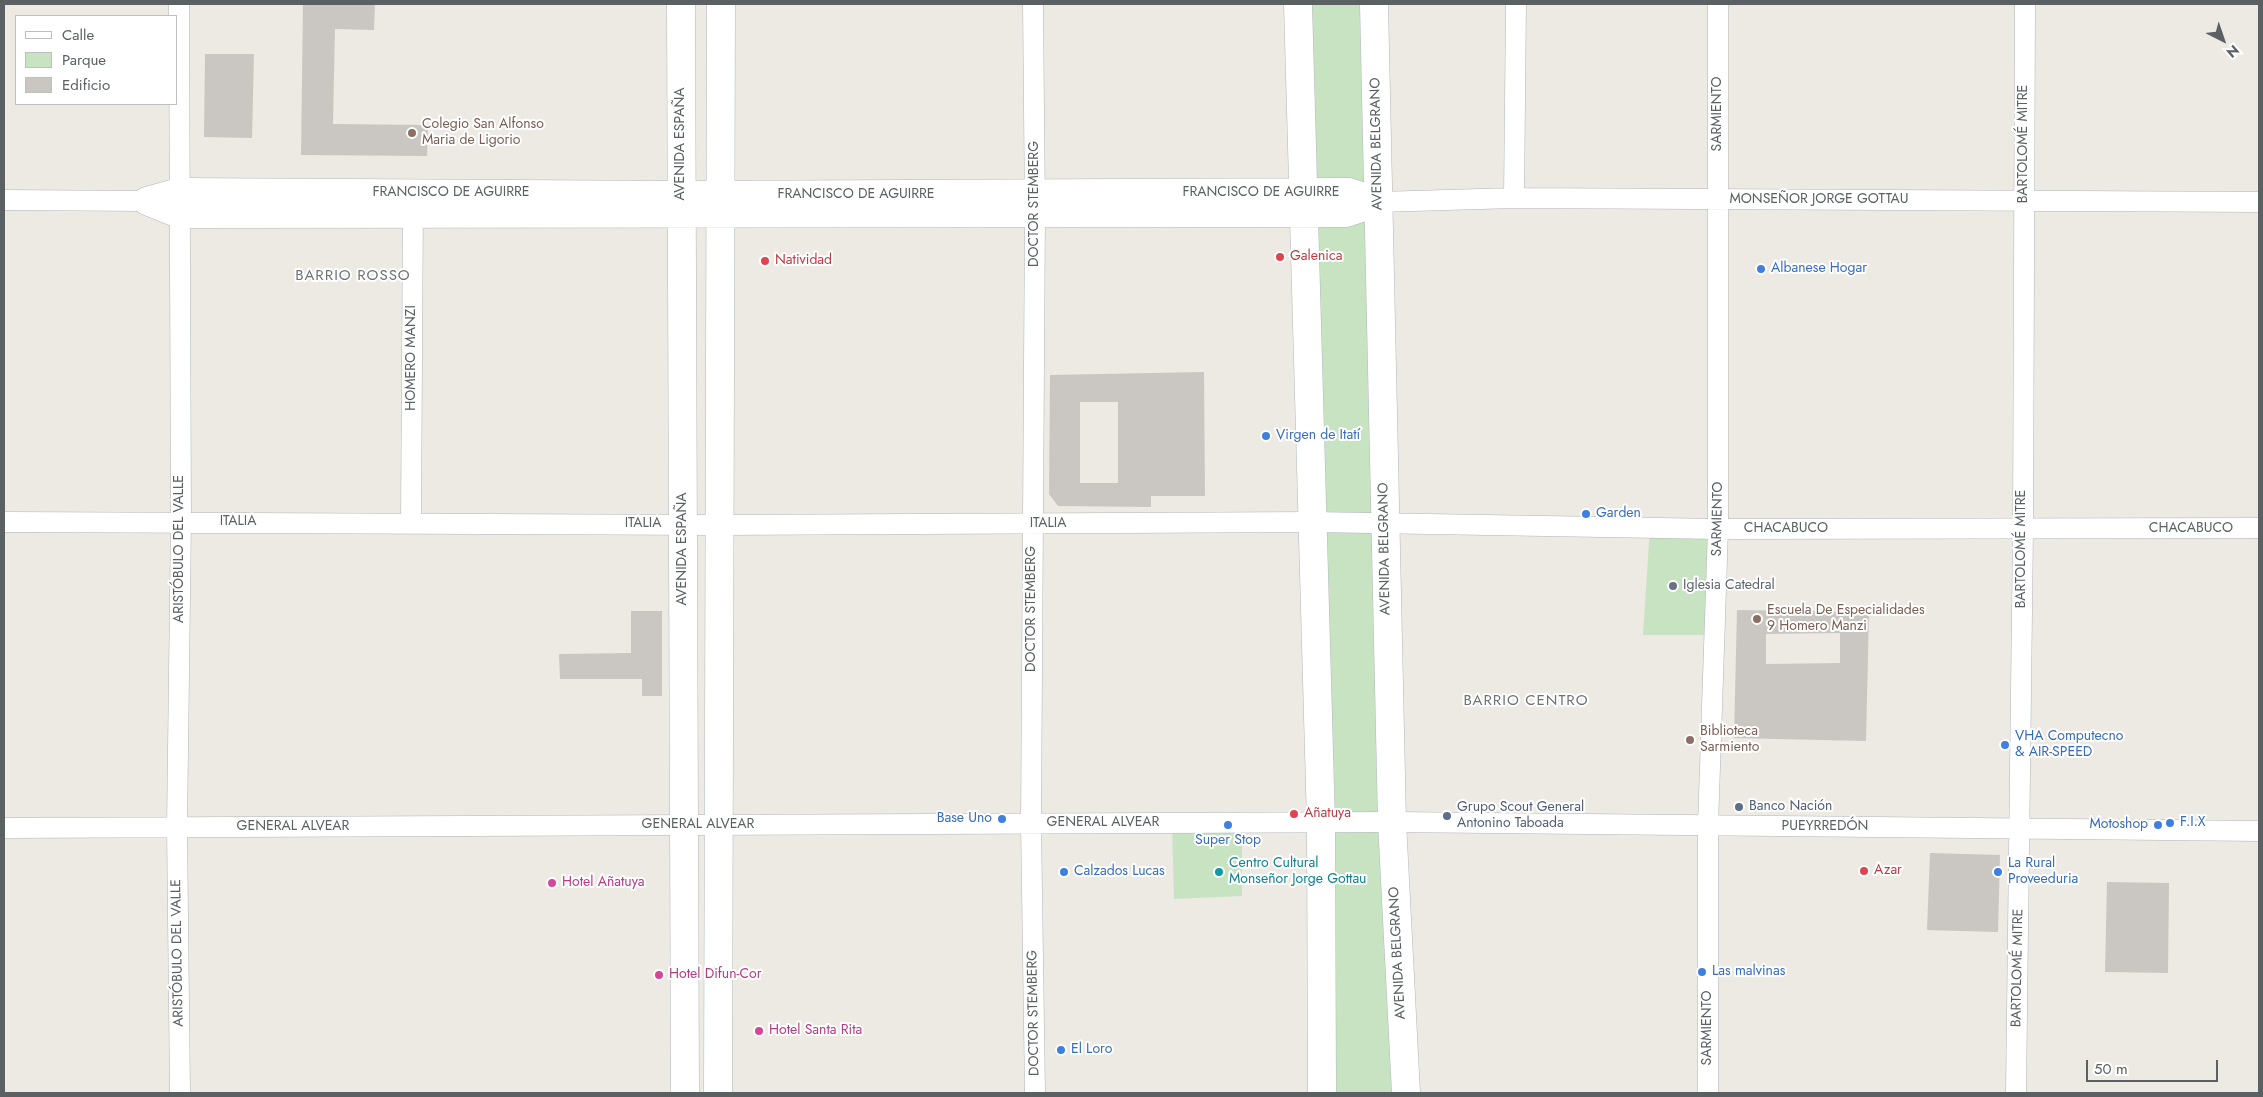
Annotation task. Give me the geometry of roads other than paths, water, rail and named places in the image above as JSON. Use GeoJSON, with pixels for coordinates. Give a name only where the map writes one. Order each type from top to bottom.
{"type":"FeatureCollection","features":[{"type":"Feature","properties":{"kind":"street","name":"ARISTÓBULO DEL VALLE"},"geometry":{"type":"LineString","coordinates":[[179,4],[181,522],[177,827],[180,1093]]}},
{"type":"Feature","properties":{"kind":"street","name":"AVENIDA ESPAÑA"},"geometry":{"type":"LineString","coordinates":[[681,4],[685,825],[684,1093]]}},
{"type":"Feature","properties":{"kind":"street"},"geometry":{"type":"LineString","coordinates":[[718,1093],[721,4]]}},
{"type":"Feature","properties":{"kind":"street","name":"DOCTOR STEMBERG"},"geometry":{"type":"LineString","coordinates":[[1033,4],[1035,204],[1031,823],[1035,1093]]}},
{"type":"Feature","properties":{"kind":"street"},"geometry":{"type":"LineString","coordinates":[[1298,4],[1321,822],[1322,1093]]}},
{"type":"Feature","properties":{"kind":"street","name":"AVENIDA BELGRANO"},"geometry":{"type":"LineString","coordinates":[[1374,4],[1392,822],[1406,1093]]}},
{"type":"Feature","properties":{"kind":"street"},"geometry":{"type":"LineString","coordinates":[[1514,198],[1516,4]]}},
{"type":"Feature","properties":{"kind":"street","name":"SARMIENTO"},"geometry":{"type":"LineString","coordinates":[[1708,1093],[1708,826],[1718,529],[1718,4]]}},
{"type":"Feature","properties":{"kind":"street","name":"BARTOLOMÉ MITRE"},"geometry":{"type":"LineString","coordinates":[[2016,1093],[2025,4]]}},
{"type":"Feature","properties":{"kind":"street","name":"FRANCISCO DE AGUIRRE"},"geometry":{"type":"LineString","coordinates":[[4,200],[179,203],[1303,203],[1349,192],[1379,202]]}},
{"type":"Feature","properties":{"kind":"street","name":"MONSEÑOR JORGE GOTTAU"},"geometry":{"type":"LineString","coordinates":[[1379,202],[1514,198],[1717,200],[2024,199],[2259,202]]}},
{"type":"Feature","properties":{"kind":"street","name":"HOMERO MANZI"},"geometry":{"type":"LineString","coordinates":[[411,523],[413,203]]}},
{"type":"Feature","properties":{"kind":"street","name":"ITALIA"},"geometry":{"type":"LineString","coordinates":[[4,522],[720,525],[1312,522]]}},
{"type":"Feature","properties":{"kind":"street","name":"CHACABUCO"},"geometry":{"type":"LineString","coordinates":[[1312,522],[1718,529],[2022,530],[2259,528]]}},
{"type":"Feature","properties":{"kind":"street","name":"GENERAL ALVEAR"},"geometry":{"type":"LineString","coordinates":[[4,828],[1392,822]]}},
{"type":"Feature","properties":{"kind":"street","name":"PUEYRREDÓN"},"geometry":{"type":"LineString","coordinates":[[1392,822],[2259,831]]}},
{"type":"Feature","properties":{"kind":"place","name":"Colegio San Alfonso Maria de Ligorio"},"geometry":{"type":"Point","coordinates":[412,133]}},
{"type":"Feature","properties":{"kind":"place","name":"Galenica"},"geometry":{"type":"Point","coordinates":[1280,257]}},
{"type":"Feature","properties":{"kind":"place","name":"Natividad"},"geometry":{"type":"Point","coordinates":[765,261]}},
{"type":"Feature","properties":{"kind":"place","name":"Albanese Hogar"},"geometry":{"type":"Point","coordinates":[1761,269]}},
{"type":"Feature","properties":{"kind":"place","name":"Virgen de Itatí"},"geometry":{"type":"Point","coordinates":[1266,436]}},
{"type":"Feature","properties":{"kind":"place","name":"Garden"},"geometry":{"type":"Point","coordinates":[1586,514]}},
{"type":"Feature","properties":{"kind":"place","name":"Iglesia Catedral"},"geometry":{"type":"Point","coordinates":[1673,586]}},
{"type":"Feature","properties":{"kind":"place","name":"Escuela De Especialidades 9 Homero Manzi"},"geometry":{"type":"Point","coordinates":[1757,619]}},
{"type":"Feature","properties":{"kind":"place","name":"Biblioteca Sarmiento"},"geometry":{"type":"Point","coordinates":[1690,740]}},
{"type":"Feature","properties":{"kind":"place","name":"VHA Computecno & AIR-SPEED"},"geometry":{"type":"Point","coordinates":[2005,745]}},
{"type":"Feature","properties":{"kind":"place","name":"Banco Nación"},"geometry":{"type":"Point","coordinates":[1739,807]}},
{"type":"Feature","properties":{"kind":"place","name":"Añatuya"},"geometry":{"type":"Point","coordinates":[1294,814]}},
{"type":"Feature","properties":{"kind":"place","name":"Grupo Scout General Antonino Taboada"},"geometry":{"type":"Point","coordinates":[1447,816]}},
{"type":"Feature","properties":{"kind":"place","name":"Base Uno"},"geometry":{"type":"Point","coordinates":[1002,819]}},
{"type":"Feature","properties":{"kind":"place","name":"F.I.X"},"geometry":{"type":"Point","coordinates":[2170,823]}},
{"type":"Feature","properties":{"kind":"place","name":"Super Stop"},"geometry":{"type":"Point","coordinates":[1228,825]}},
{"type":"Feature","properties":{"kind":"place","name":"Motoshop"},"geometry":{"type":"Point","coordinates":[2158,825]}},
{"type":"Feature","properties":{"kind":"place","name":"Azar"},"geometry":{"type":"Point","coordinates":[1864,871]}},
{"type":"Feature","properties":{"kind":"place","name":"Calzados Lucas"},"geometry":{"type":"Point","coordinates":[1064,872]}},
{"type":"Feature","properties":{"kind":"place","name":"Centro Cultural Monseñor Jorge Gottau"},"geometry":{"type":"Point","coordinates":[1219,872]}},
{"type":"Feature","properties":{"kind":"place","name":"La Rural Proveeduria"},"geometry":{"type":"Point","coordinates":[1998,872]}},
{"type":"Feature","properties":{"kind":"place","name":"Hotel Añatuya"},"geometry":{"type":"Point","coordinates":[552,883]}},
{"type":"Feature","properties":{"kind":"place","name":"Las malvinas"},"geometry":{"type":"Point","coordinates":[1702,972]}},
{"type":"Feature","properties":{"kind":"place","name":"Hotel Difun-Cor"},"geometry":{"type":"Point","coordinates":[659,975]}},
{"type":"Feature","properties":{"kind":"place","name":"Hotel Santa Rita"},"geometry":{"type":"Point","coordinates":[759,1031]}},
{"type":"Feature","properties":{"kind":"place","name":"El Loro"},"geometry":{"type":"Point","coordinates":[1061,1050]}},
{"type":"Feature","properties":{"kind":"district","name":"BARRIO ROSSO"},"geometry":{"type":"Point","coordinates":[353,276]}},
{"type":"Feature","properties":{"kind":"district","name":"BARRIO CENTRO"},"geometry":{"type":"Point","coordinates":[1526,701]}}]}
